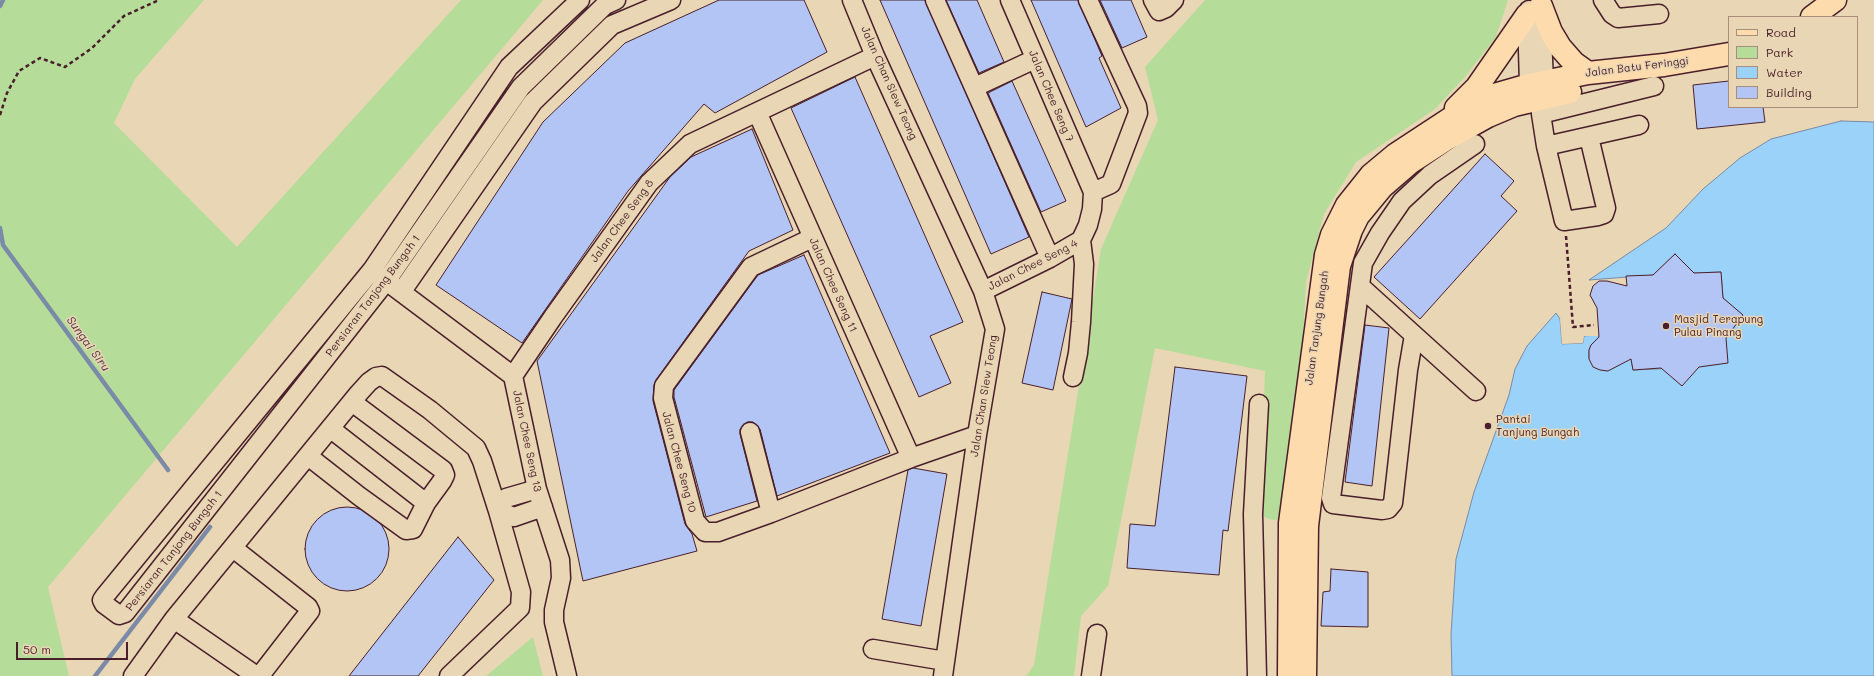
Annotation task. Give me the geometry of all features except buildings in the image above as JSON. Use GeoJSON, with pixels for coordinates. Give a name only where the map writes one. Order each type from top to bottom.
{"type":"FeatureCollection","features":[{"type":"Feature","properties":{"kind":"main road"},"geometry":{"type":"LineString","coordinates":[[1800,16],[1821,0]]}},
{"type":"Feature","properties":{"kind":"main road"},"geometry":{"type":"LineString","coordinates":[[1813,16],[1835,0]]}},
{"type":"Feature","properties":{"kind":"main road"},"geometry":{"type":"LineString","coordinates":[[1436,127],[1477,87],[1535,5],[1560,47],[1574,63],[1588,73]]}},
{"type":"Feature","properties":{"kind":"main road","name":"Jalan Batu Feringgi"},"geometry":{"type":"LineString","coordinates":[[1539,97],[1588,73],[1664,65],[1728,54]]}},
{"type":"Feature","properties":{"kind":"main road","name":"Jalan Batu Feringgi"},"geometry":{"type":"LineString","coordinates":[[1539,97],[1728,61]]}},
{"type":"Feature","properties":{"kind":"main road","name":"Jalan Tanjung Bungah"},"geometry":{"type":"LineString","coordinates":[[1289,676],[1290,523],[1328,248],[1332,235],[1347,205],[1371,175],[1395,155],[1436,127],[1462,110],[1494,95],[1539,97]]}},
{"type":"Feature","properties":{"kind":"main road","name":"Jalan Tanjung Bungah"},"geometry":{"type":"LineString","coordinates":[[1305,676],[1307,526],[1325,468],[1339,266],[1345,245],[1358,216],[1382,187],[1411,162],[1445,140],[1488,116],[1514,105],[1539,97]]}},
{"type":"Feature","properties":{"kind":"street","name":"Persiaran Tanjong Bungah 1"},"geometry":{"type":"LineString","coordinates":[[580,0],[509,67],[372,270],[104,597],[102,600],[104,604],[119,615],[125,613],[387,280],[521,87],[605,4],[616,0]]}},
{"type":"Feature","properties":{"kind":"street","name":"Persiaran Tanjong Bungah 1"},"geometry":{"type":"LineString","coordinates":[[402,291],[533,102],[612,26],[671,0]]}},
{"type":"Feature","properties":{"kind":"street","name":"Jalan Chan Siew Teong"},"geometry":{"type":"LineString","coordinates":[[852,0],[983,291],[995,329],[977,435],[944,668]]}},
{"type":"Feature","properties":{"kind":"street"},"geometry":{"type":"LineString","coordinates":[[936,0],[1050,258]]}},
{"type":"Feature","properties":{"kind":"street","name":"Jalan Chee Seng 7"},"geometry":{"type":"LineString","coordinates":[[1010,0],[1093,192]]}},
{"type":"Feature","properties":{"kind":"street"},"geometry":{"type":"LineString","coordinates":[[1088,0],[1137,106],[1138,113],[1111,184],[1093,192]]}},
{"type":"Feature","properties":{"kind":"street"},"geometry":{"type":"LineString","coordinates":[[1156,6],[1166,8],[1174,0]]}},
{"type":"Feature","properties":{"kind":"street"},"geometry":{"type":"LineString","coordinates":[[1603,0],[1612,14],[1618,18],[1659,14]]}},
{"type":"Feature","properties":{"kind":"street"},"geometry":{"type":"LineString","coordinates":[[1535,5],[1539,97],[1546,146],[1564,221],[1598,216],[1604,214],[1606,208],[1589,137]]}},
{"type":"Feature","properties":{"kind":"street","name":"Jalan Chee Seng 8"},"geometry":{"type":"LineString","coordinates":[[513,376],[648,183],[690,144],[876,56]]}},
{"type":"Feature","properties":{"kind":"street"},"geometry":{"type":"LineString","coordinates":[[975,87],[1035,59]]}},
{"type":"Feature","properties":{"kind":"street"},"geometry":{"type":"LineString","coordinates":[[1539,97],[1654,86]]}},
{"type":"Feature","properties":{"kind":"street","name":"Jalan Chee Seng 11"},"geometry":{"type":"LineString","coordinates":[[757,112],[911,458]]}},
{"type":"Feature","properties":{"kind":"street"},"geometry":{"type":"LineString","coordinates":[[1546,146],[1639,125]]}},
{"type":"Feature","properties":{"kind":"street"},"geometry":{"type":"LineString","coordinates":[[1414,335],[1408,370],[1393,503],[1388,509],[1382,510],[1339,506],[1333,504],[1325,468],[1361,287],[1363,263],[1380,233],[1402,201],[1430,175],[1475,144]]}},
{"type":"Feature","properties":{"kind":"street","name":"Jalan Chee Seng 4"},"geometry":{"type":"LineString","coordinates":[[983,291],[1050,258],[1081,240],[1088,225],[1093,192]]}},
{"type":"Feature","properties":{"kind":"street","name":"Jalan Chee Seng 10"},"geometry":{"type":"LineString","coordinates":[[812,238],[751,267],[664,386],[663,398],[695,521],[705,532],[718,532],[772,513],[911,458],[977,435]]}},
{"type":"Feature","properties":{"kind":"street"},"geometry":{"type":"LineString","coordinates":[[1073,377],[1078,353],[1082,302],[1084,264],[1081,240]]}},
{"type":"Feature","properties":{"kind":"street","name":"Jalan Chee Seng 13"},"geometry":{"type":"LineString","coordinates":[[372,270],[402,291],[513,376],[536,489],[560,560],[562,578],[554,610],[554,622],[567,676]]}},
{"type":"Feature","properties":{"kind":"street"},"geometry":{"type":"LineString","coordinates":[[1361,287],[1476,392]]}},
{"type":"Feature","properties":{"kind":"street"},"geometry":{"type":"LineString","coordinates":[[133,676],[174,619],[352,402],[369,382],[376,377],[382,376],[424,406],[476,448],[482,461],[498,511],[522,592],[520,608],[449,676]]}},
{"type":"Feature","properties":{"kind":"street"},"geometry":{"type":"LineString","coordinates":[[308,456],[406,530],[413,528],[426,503],[442,481],[445,475],[443,470],[352,402]]}},
{"type":"Feature","properties":{"kind":"street"},"geometry":{"type":"LineString","coordinates":[[1257,676],[1254,514],[1259,404]]}},
{"type":"Feature","properties":{"kind":"street"},"geometry":{"type":"LineString","coordinates":[[331,429],[426,503]]}},
{"type":"Feature","properties":{"kind":"street"},"geometry":{"type":"LineString","coordinates":[[750,432],[772,513]]}},
{"type":"Feature","properties":{"kind":"street"},"geometry":{"type":"LineString","coordinates":[[498,511],[506,498],[536,489]]}},
{"type":"Feature","properties":{"kind":"street"},"geometry":{"type":"LineString","coordinates":[[498,511],[514,517],[543,507]]}},
{"type":"Feature","properties":{"kind":"street"},"geometry":{"type":"LineString","coordinates":[[174,619],[255,675],[262,673],[310,611],[308,607],[233,548]]}},
{"type":"Feature","properties":{"kind":"street"},"geometry":{"type":"LineString","coordinates":[[1091,676],[1097,634]]}},
{"type":"Feature","properties":{"kind":"street"},"geometry":{"type":"LineString","coordinates":[[872,649],[944,668]]}},
{"type":"Feature","properties":{"kind":"path"},"geometry":{"type":"LineString","coordinates":[[0,114],[7,93],[19,71],[40,58],[65,67],[92,48],[124,16],[159,0]]}},
{"type":"Feature","properties":{"kind":"path"},"geometry":{"type":"LineString","coordinates":[[1564,221],[1573,327],[1594,325]]}},
{"type":"Feature","properties":{"kind":"green space"},"geometry":{"type":"Polygon","coordinates":[[[0,0],[204,0],[135,79],[114,123],[237,247],[461,0],[543,0],[48,587],[69,676],[0,676],[0,0]]]}},
{"type":"Feature","properties":{"kind":"green space"},"geometry":{"type":"Polygon","coordinates":[[[1205,0],[1508,0],[1496,37],[1465,77],[1435,109],[1356,162],[1324,214],[1306,282],[1299,421],[1282,519],[1273,520],[1264,517],[1260,507],[1265,371],[1155,348],[1108,586],[1081,616],[1074,676],[1026,676],[1034,665],[1101,249],[1158,120],[1145,67],[1205,0]]]}},
{"type":"Feature","properties":{"kind":"green space"},"geometry":{"type":"Polygon","coordinates":[[[533,637],[543,676],[486,676],[533,637]]]}},
{"type":"Feature","properties":{"kind":"water"},"geometry":{"type":"Polygon","coordinates":[[[1841,121],[1874,122],[1874,676],[1452,676],[1451,634],[1456,559],[1474,492],[1509,395],[1515,369],[1527,346],[1556,313],[1560,319],[1562,344],[1583,343],[1584,336],[1599,335],[1599,338],[1591,345],[1589,350],[1589,359],[1622,360],[1631,358],[1633,370],[1699,367],[1726,338],[1743,315],[1723,298],[1721,272],[1694,273],[1675,254],[1653,275],[1589,280],[1666,228],[1703,189],[1740,158],[1771,139],[1841,121]]]}},
{"type":"Feature","properties":{"kind":"pier","name":"Masjid Terapung Pulau Pinang"},"geometry":{"type":"Polygon","coordinates":[[[1675,254],[1694,273],[1721,272],[1723,298],[1743,315],[1726,338],[1728,363],[1699,367],[1682,386],[1661,368],[1633,370],[1631,358],[1623,360],[1617,366],[1608,371],[1593,367],[1589,359],[1589,350],[1591,345],[1599,338],[1598,336],[1584,336],[1583,343],[1562,344],[1560,319],[1562,319],[1564,342],[1581,341],[1583,334],[1600,334],[1654,277],[1626,276],[1653,275],[1675,254]]]}},
{"type":"Feature","properties":{"kind":"waterway","name":"Sungai Siru"},"geometry":{"type":"LineString","coordinates":[[0,6],[3,0]]}},
{"type":"Feature","properties":{"kind":"waterway","name":"Sungai Siru"},"geometry":{"type":"LineString","coordinates":[[0,228],[3,245],[168,470]]}},
{"type":"Feature","properties":{"kind":"waterway","name":"Sungai Siru"},"geometry":{"type":"LineString","coordinates":[[95,676],[210,527]]}},
{"type":"Feature","properties":{"kind":"place","name":"Masjid Terapung Pulau Pinang"},"geometry":{"type":"Point","coordinates":[1666,326]}},
{"type":"Feature","properties":{"kind":"place","name":"Pantai Tanjung Bungah"},"geometry":{"type":"Point","coordinates":[1488,426]}}]}
